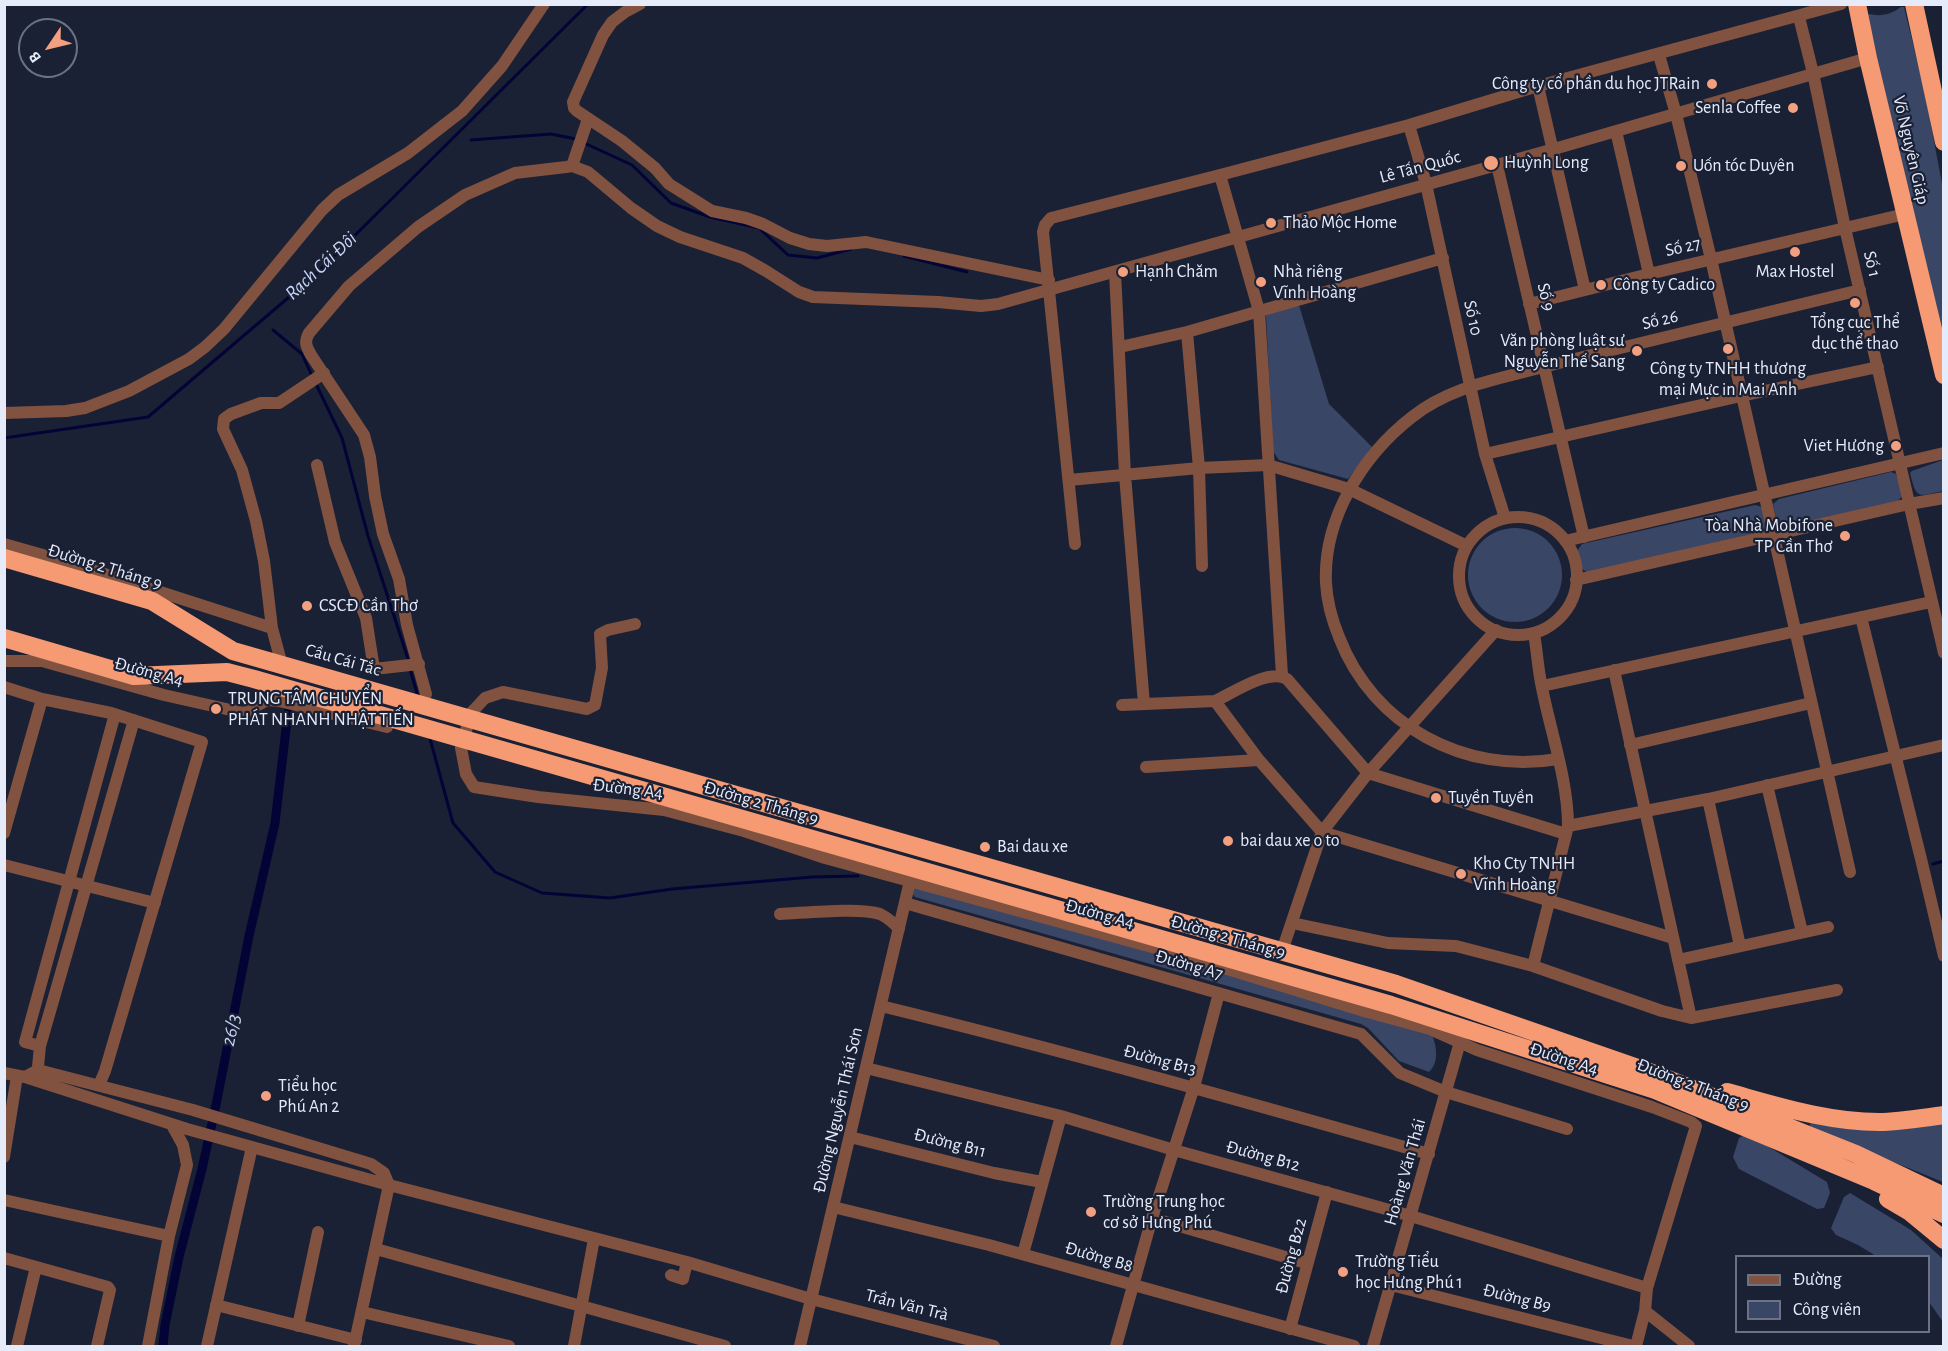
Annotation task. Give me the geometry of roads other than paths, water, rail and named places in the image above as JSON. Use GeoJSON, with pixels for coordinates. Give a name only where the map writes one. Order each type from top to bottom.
{"type":"FeatureCollection","features":[{"type":"Feature","properties":{"kind":"highway","name":"Võ Nguyên Giáp"},"geometry":{"type":"LineString","coordinates":[[1857,4],[1944,375]]}},
{"type":"Feature","properties":{"kind":"highway","name":"Võ Nguyên Giáp"},"geometry":{"type":"LineString","coordinates":[[1914,4],[1940,112],[1944,142]]}},
{"type":"Feature","properties":{"kind":"highway","name":"Đường 2 Tháng 9"},"geometry":{"type":"LineString","coordinates":[[4,558],[152,601],[233,651],[284,666]]}},
{"type":"Feature","properties":{"kind":"highway","name":"Đường 2 Tháng 9"},"geometry":{"type":"LineString","coordinates":[[4,638],[134,675],[227,672],[254,679],[1390,1005],[1655,1090],[1874,1181],[1944,1214]]}},
{"type":"Feature","properties":{"kind":"highway","name":"Cầu Cái Tắc"},"geometry":{"type":"LineString","coordinates":[[284,666],[491,724]]}},
{"type":"Feature","properties":{"kind":"highway","name":"Đường 2 Tháng 9"},"geometry":{"type":"LineString","coordinates":[[491,724],[1396,984],[1658,1075],[1856,1154],[1944,1196]]}},
{"type":"Feature","properties":{"kind":"highway"},"geometry":{"type":"LineString","coordinates":[[1658,1075],[1812,1115],[1845,1120],[1881,1122],[1944,1115]]}},
{"type":"Feature","properties":{"kind":"highway"},"geometry":{"type":"LineString","coordinates":[[1778,1141],[1845,1173],[1910,1212],[1944,1240]]}},
{"type":"Feature","properties":{"kind":"street"},"geometry":{"type":"LineString","coordinates":[[4,413],[66,411],[85,408],[129,391],[189,359],[205,347],[224,329],[272,269],[338,195],[408,153],[462,111],[502,66],[544,4]]}},
{"type":"Feature","properties":{"kind":"street"},"geometry":{"type":"LineString","coordinates":[[640,4],[612,22],[603,35],[574,96],[574,108],[622,141],[655,168],[669,184],[712,211],[764,224],[776,232],[809,244],[827,246],[866,242],[1050,284]]}},
{"type":"Feature","properties":{"kind":"street"},"geometry":{"type":"LineString","coordinates":[[1074,544],[1050,284],[1043,232],[1044,225],[1051,218],[1220,176],[1538,86],[1841,4]]}},
{"type":"Feature","properties":{"kind":"street","name":"Số 1"},"geometry":{"type":"LineString","coordinates":[[1799,17],[1845,228],[1944,653]]}},
{"type":"Feature","properties":{"kind":"street"},"geometry":{"type":"LineString","coordinates":[[1659,55],[1676,114],[1711,259],[1850,872]]}},
{"type":"Feature","properties":{"kind":"street","name":"Lê Tấn Quốc"},"geometry":{"type":"LineString","coordinates":[[572,166],[588,172],[631,208],[657,226],[680,237],[743,258],[799,292],[813,297],[990,305],[1050,284],[1115,272],[1868,58]]}},
{"type":"Feature","properties":{"kind":"street"},"geometry":{"type":"LineString","coordinates":[[1538,86],[1585,290]]}},
{"type":"Feature","properties":{"kind":"street"},"geometry":{"type":"LineString","coordinates":[[426,693],[416,664],[399,579],[383,534],[364,435],[320,376],[305,340],[349,286],[418,227],[465,195],[515,172],[572,166],[588,118]]}},
{"type":"Feature","properties":{"kind":"street","name":"Số 10"},"geometry":{"type":"LineString","coordinates":[[1409,124],[1426,184],[1485,454],[1505,518]]}},
{"type":"Feature","properties":{"kind":"street"},"geometry":{"type":"LineString","coordinates":[[1616,131],[1649,274]]}},
{"type":"Feature","properties":{"kind":"street","name":"Số 9"},"geometry":{"type":"LineString","coordinates":[[1497,165],[1584,537]]}},
{"type":"Feature","properties":{"kind":"street"},"geometry":{"type":"LineString","coordinates":[[1220,176],[1259,310],[1282,675]]}},
{"type":"Feature","properties":{"kind":"street","name":"Số 27"},"geometry":{"type":"LineString","coordinates":[[1529,304],[1905,214]]}},
{"type":"Feature","properties":{"kind":"street"},"geometry":{"type":"LineString","coordinates":[[1120,347],[1186,332],[1443,258]]}},
{"type":"Feature","properties":{"kind":"street"},"geometry":{"type":"LineString","coordinates":[[1115,272],[1125,475],[1144,704]]}},
{"type":"Feature","properties":{"kind":"street","name":"Số 26"},"geometry":{"type":"LineString","coordinates":[[1558,759],[1539,763],[1512,763],[1484,759],[1439,744],[1409,728],[1366,687],[1342,647],[1333,623],[1326,584],[1330,540],[1337,515],[1349,489],[1383,444],[1405,423],[1437,400],[1469,386],[1860,290]]}},
{"type":"Feature","properties":{"kind":"street"},"geometry":{"type":"LineString","coordinates":[[1186,332],[1199,468],[1202,566]]}},
{"type":"Feature","properties":{"kind":"street"},"geometry":{"type":"LineString","coordinates":[[1485,454],[1878,367]]}},
{"type":"Feature","properties":{"kind":"street"},"geometry":{"type":"LineString","coordinates":[[284,666],[272,628],[264,561],[256,521],[242,470],[222,429],[227,416],[261,403],[279,403],[320,376]]}},
{"type":"Feature","properties":{"kind":"street"},"geometry":{"type":"LineString","coordinates":[[1565,541],[1944,453]]}},
{"type":"Feature","properties":{"kind":"street"},"geometry":{"type":"LineString","coordinates":[[317,465],[335,542],[366,618],[374,669],[416,664]]}},
{"type":"Feature","properties":{"kind":"street"},"geometry":{"type":"LineString","coordinates":[[1068,480],[1199,468],[1268,465],[1349,489],[1467,546]]}},
{"type":"Feature","properties":{"kind":"street"},"geometry":{"type":"LineString","coordinates":[[1576,580],[1944,498]]}},
{"type":"Feature","properties":{"kind":"street"},"geometry":{"type":"LineString","coordinates":[[1522,517],[1538,520],[1553,529],[1565,541],[1574,560],[1576,580],[1572,598],[1563,613],[1550,625],[1534,633],[1515,635],[1496,630],[1480,621],[1468,607],[1460,589],[1459,571],[1467,546],[1473,537],[1487,525],[1505,518],[1522,517]]}},
{"type":"Feature","properties":{"kind":"street"},"geometry":{"type":"LineString","coordinates":[[4,544],[272,628]]}},
{"type":"Feature","properties":{"kind":"street"},"geometry":{"type":"LineString","coordinates":[[1542,686],[1931,602]]}},
{"type":"Feature","properties":{"kind":"street"},"geometry":{"type":"LineString","coordinates":[[1861,617],[1944,956]]}},
{"type":"Feature","properties":{"kind":"street","name":"Đường A4"},"geometry":{"type":"LineString","coordinates":[[635,624],[600,634],[602,668],[595,705],[587,709],[503,692],[485,698],[471,713],[461,748],[469,781],[474,787],[664,810],[744,831],[825,858],[1185,956],[1430,1029],[1476,1050],[1652,1107],[1691,1122],[1696,1126],[1647,1288],[1645,1311],[1634,1347]]}},
{"type":"Feature","properties":{"kind":"street"},"geometry":{"type":"LineString","coordinates":[[1282,951],[1322,832],[1368,773],[1496,630]]}},
{"type":"Feature","properties":{"kind":"street"},"geometry":{"type":"LineString","coordinates":[[1533,966],[1567,830],[1568,814],[1542,686],[1534,633]]}},
{"type":"Feature","properties":{"kind":"street","name":"Đường A4"},"geometry":{"type":"LineString","coordinates":[[4,661],[42,661],[164,695],[244,713],[267,700],[279,701],[387,727]]}},
{"type":"Feature","properties":{"kind":"street"},"geometry":{"type":"LineString","coordinates":[[1614,670],[1691,1018]]}},
{"type":"Feature","properties":{"kind":"street"},"geometry":{"type":"LineString","coordinates":[[1122,705],[1215,701],[1268,676],[1282,675],[1368,773],[1567,830],[1944,745]]}},
{"type":"Feature","properties":{"kind":"street"},"geometry":{"type":"LineString","coordinates":[[4,687],[42,699],[115,714],[202,741],[99,1085]]}},
{"type":"Feature","properties":{"kind":"street"},"geometry":{"type":"LineString","coordinates":[[4,832],[42,699]]}},
{"type":"Feature","properties":{"kind":"street"},"geometry":{"type":"LineString","coordinates":[[1215,701],[1259,760],[1322,832],[1673,938]]}},
{"type":"Feature","properties":{"kind":"street"},"geometry":{"type":"LineString","coordinates":[[1630,745],[1811,703]]}},
{"type":"Feature","properties":{"kind":"street"},"geometry":{"type":"LineString","coordinates":[[40,1046],[25,1042],[115,714]]}},
{"type":"Feature","properties":{"kind":"street"},"geometry":{"type":"LineString","coordinates":[[5,1152],[24,1076],[40,1046],[134,720]]}},
{"type":"Feature","properties":{"kind":"street"},"geometry":{"type":"LineString","coordinates":[[1146,767],[1259,760]]}},
{"type":"Feature","properties":{"kind":"street"},"geometry":{"type":"LineString","coordinates":[[1767,785],[1802,932]]}},
{"type":"Feature","properties":{"kind":"street"},"geometry":{"type":"LineString","coordinates":[[1708,799],[1740,946]]}},
{"type":"Feature","properties":{"kind":"street"},"geometry":{"type":"LineString","coordinates":[[4,865],[155,903]]}},
{"type":"Feature","properties":{"kind":"street","name":"Đường Nguyễn Thái Sơn"},"geometry":{"type":"LineString","coordinates":[[800,1347],[910,881]]}},
{"type":"Feature","properties":{"kind":"street","name":"Đường A7"},"geometry":{"type":"LineString","coordinates":[[905,903],[1361,1034],[1400,1073],[1446,1092],[1567,1129]]}},
{"type":"Feature","properties":{"kind":"street"},"geometry":{"type":"LineString","coordinates":[[780,914],[846,911],[877,913],[888,918],[899,928]]}},
{"type":"Feature","properties":{"kind":"street"},"geometry":{"type":"LineString","coordinates":[[1292,923],[1388,943],[1456,946],[1533,966],[1662,1011],[1691,1018],[1837,990]]}},
{"type":"Feature","properties":{"kind":"street"},"geometry":{"type":"LineString","coordinates":[[1678,960],[1828,927]]}},
{"type":"Feature","properties":{"kind":"street"},"geometry":{"type":"LineString","coordinates":[[1116,1347],[1152,1218],[1194,1087],[1219,993]]}},
{"type":"Feature","properties":{"kind":"street","name":"Đường B13"},"geometry":{"type":"LineString","coordinates":[[880,1006],[1004,1036],[1194,1087],[1429,1154]]}},
{"type":"Feature","properties":{"kind":"street","name":"Hoàng Văn Thái"},"geometry":{"type":"LineString","coordinates":[[1374,1347],[1460,1042]]}},
{"type":"Feature","properties":{"kind":"street","name":"Đường B12"},"geometry":{"type":"LineString","coordinates":[[866,1068],[1060,1116],[1411,1216],[1647,1288]]}},
{"type":"Feature","properties":{"kind":"street"},"geometry":{"type":"LineString","coordinates":[[24,1076],[99,1085],[193,1110],[371,1164],[384,1173],[389,1185],[355,1343],[216,1305]]}},
{"type":"Feature","properties":{"kind":"street","name":"Trần Văn Trà"},"geometry":{"type":"LineString","coordinates":[[24,1076],[172,1125],[389,1185],[687,1262],[810,1299],[994,1347]]}},
{"type":"Feature","properties":{"kind":"street"},"geometry":{"type":"LineString","coordinates":[[1023,1254],[1060,1116]]}},
{"type":"Feature","properties":{"kind":"street"},"geometry":{"type":"LineString","coordinates":[[148,1347],[169,1236],[187,1166],[183,1145],[172,1125]]}},
{"type":"Feature","properties":{"kind":"street","name":"Đường B11"},"geometry":{"type":"LineString","coordinates":[[850,1137],[994,1173],[1042,1182]]}},
{"type":"Feature","properties":{"kind":"street"},"geometry":{"type":"LineString","coordinates":[[207,1347],[252,1147]]}},
{"type":"Feature","properties":{"kind":"street","name":"Đường B22"},"geometry":{"type":"LineString","coordinates":[[1290,1329],[1327,1192]]}},
{"type":"Feature","properties":{"kind":"street"},"geometry":{"type":"LineString","coordinates":[[4,1200],[169,1236]]}},
{"type":"Feature","properties":{"kind":"street","name":"Đường B8"},"geometry":{"type":"LineString","coordinates":[[833,1207],[1023,1254],[1354,1347]]}},
{"type":"Feature","properties":{"kind":"street"},"geometry":{"type":"LineString","coordinates":[[1152,1218],[1306,1263]]}},
{"type":"Feature","properties":{"kind":"street"},"geometry":{"type":"LineString","coordinates":[[298,1326],[318,1232]]}},
{"type":"Feature","properties":{"kind":"street"},"geometry":{"type":"LineString","coordinates":[[574,1347],[594,1239]]}},
{"type":"Feature","properties":{"kind":"street"},"geometry":{"type":"LineString","coordinates":[[376,1249],[725,1347]]}},
{"type":"Feature","properties":{"kind":"street"},"geometry":{"type":"LineString","coordinates":[[4,1258],[109,1288],[97,1347]]}},
{"type":"Feature","properties":{"kind":"street"},"geometry":{"type":"LineString","coordinates":[[671,1275],[683,1279],[687,1262]]}},
{"type":"Feature","properties":{"kind":"street"},"geometry":{"type":"LineString","coordinates":[[17,1347],[36,1267]]}},
{"type":"Feature","properties":{"kind":"street","name":"Đường B9"},"geometry":{"type":"LineString","coordinates":[[1391,1285],[1634,1347]]}},
{"type":"Feature","properties":{"kind":"street"},"geometry":{"type":"LineString","coordinates":[[1645,1311],[1689,1347]]}},
{"type":"Feature","properties":{"kind":"street"},"geometry":{"type":"LineString","coordinates":[[362,1312],[509,1347]]}},
{"type":"Feature","properties":{"kind":"waterway","name":"Rạch Cái Đôi"},"geometry":{"type":"LineString","coordinates":[[4,438],[148,417],[315,275],[588,4]]}},
{"type":"Feature","properties":{"kind":"waterway"},"geometry":{"type":"LineString","coordinates":[[471,140],[551,134],[576,139]]}},
{"type":"Feature","properties":{"kind":"waterway"},"geometry":{"type":"LineString","coordinates":[[582,142],[632,165],[671,203],[710,217],[759,228],[788,255],[817,258],[851,249]]}},
{"type":"Feature","properties":{"kind":"waterway"},"geometry":{"type":"LineString","coordinates":[[904,256],[967,272]]}},
{"type":"Feature","properties":{"kind":"waterway"},"geometry":{"type":"LineString","coordinates":[[273,330],[302,354],[312,376]]}},
{"type":"Feature","properties":{"kind":"waterway"},"geometry":{"type":"LineString","coordinates":[[315,382],[342,438],[368,536],[409,662]]}},
{"type":"Feature","properties":{"kind":"waterway"},"geometry":{"type":"LineString","coordinates":[[410,669],[418,697]]}},
{"type":"Feature","properties":{"kind":"waterway","name":"26/3"},"geometry":{"type":"LineString","coordinates":[[163,1346],[179,1257],[202,1169],[249,936],[275,823],[288,712]]}},
{"type":"Feature","properties":{"kind":"waterway"},"geometry":{"type":"LineString","coordinates":[[429,735],[453,823],[495,872],[542,893],[610,898],[672,889],[812,877],[858,876]]}},
{"type":"Feature","properties":{"kind":"waterway"},"geometry":{"type":"LineString","coordinates":[[1933,864],[1944,861]]}},
{"type":"Feature","properties":{"kind":"place","name":"Công ty cổ phần du học JTRain"},"geometry":{"type":"Point","coordinates":[1712,84]}},
{"type":"Feature","properties":{"kind":"place","name":"Senla Coffee"},"geometry":{"type":"Point","coordinates":[1793,108]}},
{"type":"Feature","properties":{"kind":"place","name":"Huỳnh Long"},"geometry":{"type":"Point","coordinates":[1491,163]}},
{"type":"Feature","properties":{"kind":"place","name":"Uốn tóc Duyên"},"geometry":{"type":"Point","coordinates":[1681,166]}},
{"type":"Feature","properties":{"kind":"place","name":"Thảo Mộc Home"},"geometry":{"type":"Point","coordinates":[1271,223]}},
{"type":"Feature","properties":{"kind":"place","name":"Max Hostel"},"geometry":{"type":"Point","coordinates":[1795,252]}},
{"type":"Feature","properties":{"kind":"place","name":"Hạnh Chăm"},"geometry":{"type":"Point","coordinates":[1123,272]}},
{"type":"Feature","properties":{"kind":"place","name":"Nhà riêng Vĩnh Hoàng"},"geometry":{"type":"Point","coordinates":[1261,282]}},
{"type":"Feature","properties":{"kind":"place","name":"Công ty Cadico"},"geometry":{"type":"Point","coordinates":[1601,285]}},
{"type":"Feature","properties":{"kind":"place","name":"Tổng cục Thể dục thể thao"},"geometry":{"type":"Point","coordinates":[1855,303]}},
{"type":"Feature","properties":{"kind":"place","name":"Công ty TNHH thương mại Mực in Mai Anh"},"geometry":{"type":"Point","coordinates":[1728,349]}},
{"type":"Feature","properties":{"kind":"place","name":"Văn phòng luật sư Nguyễn Thế Sang"},"geometry":{"type":"Point","coordinates":[1637,351]}},
{"type":"Feature","properties":{"kind":"place","name":"Viet Hương"},"geometry":{"type":"Point","coordinates":[1896,446]}},
{"type":"Feature","properties":{"kind":"place","name":"Tòa Nhà Mobifone TP Cần Thơ"},"geometry":{"type":"Point","coordinates":[1845,536]}},
{"type":"Feature","properties":{"kind":"place","name":"CSCĐ Cần Thơ"},"geometry":{"type":"Point","coordinates":[307,606]}},
{"type":"Feature","properties":{"kind":"place","name":"TRUNG TÂM CHUYỂN PHÁT NHANH NHẬT TIẾN"},"geometry":{"type":"Point","coordinates":[216,709]}},
{"type":"Feature","properties":{"kind":"place","name":"Tuyền Tuyền"},"geometry":{"type":"Point","coordinates":[1436,798]}},
{"type":"Feature","properties":{"kind":"place","name":"bai dau xe o to"},"geometry":{"type":"Point","coordinates":[1228,841]}},
{"type":"Feature","properties":{"kind":"place","name":"Bai dau xe"},"geometry":{"type":"Point","coordinates":[985,847]}},
{"type":"Feature","properties":{"kind":"place","name":"Kho Cty TNHH Vĩnh Hoàng"},"geometry":{"type":"Point","coordinates":[1461,874]}},
{"type":"Feature","properties":{"kind":"place","name":"Tiểu học Phú An 2"},"geometry":{"type":"Point","coordinates":[266,1096]}},
{"type":"Feature","properties":{"kind":"place","name":"Trường Trung học cơ sở Hưng Phú"},"geometry":{"type":"Point","coordinates":[1091,1212]}},
{"type":"Feature","properties":{"kind":"place","name":"Trường Tiểu học Hưng Phú 1"},"geometry":{"type":"Point","coordinates":[1343,1272]}}]}
